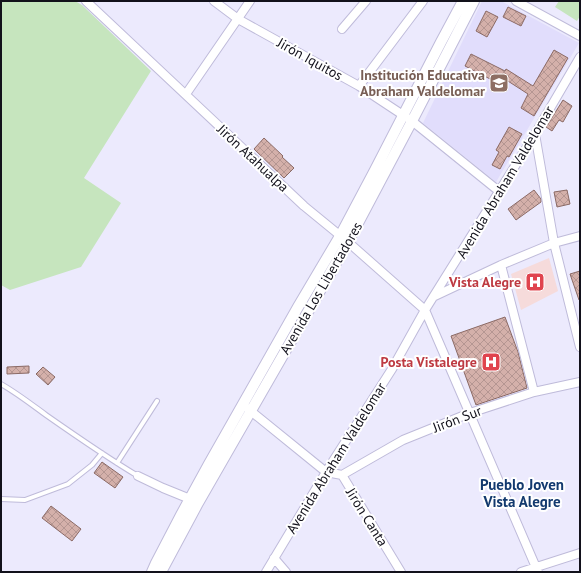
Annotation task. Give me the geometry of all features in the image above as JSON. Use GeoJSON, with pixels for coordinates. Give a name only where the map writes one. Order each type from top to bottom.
{"type":"FeatureCollection","features":[{"type":"Feature","properties":{"kind":"street","name":"Jirón Atahualpa"},"geometry":{"type":"LineString","coordinates":[[86,1],[304,206],[426,310]]}},
{"type":"Feature","properties":{"kind":"street","name":"Jirón Iquitos"},"geometry":{"type":"LineString","coordinates":[[214,1],[238,19],[359,86],[408,118],[500,192]]}},
{"type":"Feature","properties":{"kind":"street"},"geometry":{"type":"LineString","coordinates":[[186,94],[250,1]]}},
{"type":"Feature","properties":{"kind":"street"},"geometry":{"type":"LineString","coordinates":[[342,29],[366,1]]}},
{"type":"Feature","properties":{"kind":"street"},"geometry":{"type":"LineString","coordinates":[[359,86],[424,1]]}},
{"type":"Feature","properties":{"kind":"street","name":"Avenida Los Libertadores"},"geometry":{"type":"LineString","coordinates":[[408,118],[441,42],[463,1]]}},
{"type":"Feature","properties":{"kind":"street","name":"Avenida Los Libertadores"},"geometry":{"type":"LineString","coordinates":[[152,572],[156,563],[251,410],[289,345],[408,118],[474,1]]}},
{"type":"Feature","properties":{"kind":"street"},"geometry":{"type":"LineString","coordinates":[[516,1],[580,36]]}},
{"type":"Feature","properties":{"kind":"street","name":"Avenida Abraham Valdelomar"},"geometry":{"type":"LineString","coordinates":[[266,572],[326,472],[392,369],[426,310],[500,192],[580,57]]}},
{"type":"Feature","properties":{"kind":"street"},"geometry":{"type":"LineString","coordinates":[[535,134],[554,243],[580,347]]}},
{"type":"Feature","properties":{"kind":"street"},"geometry":{"type":"LineString","coordinates":[[434,297],[501,265],[554,243],[580,236]]}},
{"type":"Feature","properties":{"kind":"street","name":"Avenida Los Libertadores"},"geometry":{"type":"LineString","coordinates":[[162,572],[194,501],[242,404],[280,339],[344,239]]}},
{"type":"Feature","properties":{"kind":"street"},"geometry":{"type":"LineString","coordinates":[[501,265],[534,392]]}},
{"type":"Feature","properties":{"kind":"street"},"geometry":{"type":"LineString","coordinates":[[426,310],[538,569]]}},
{"type":"Feature","properties":{"kind":"street"},"geometry":{"type":"LineString","coordinates":[[280,339],[289,345]]}},
{"type":"Feature","properties":{"kind":"street"},"geometry":{"type":"LineString","coordinates":[[266,363],[276,368]]}},
{"type":"Feature","properties":{"kind":"street","name":"Jirón Sur"},"geometry":{"type":"LineString","coordinates":[[342,475],[403,440],[470,413],[534,392],[580,382]]}},
{"type":"Feature","properties":{"kind":"street"},"geometry":{"type":"LineString","coordinates":[[242,404],[326,472]]}},
{"type":"Feature","properties":{"kind":"street","name":"Jirón Canta"},"geometry":{"type":"LineString","coordinates":[[326,472],[342,475],[401,572]]}},
{"type":"Feature","properties":{"kind":"street"},"geometry":{"type":"LineString","coordinates":[[138,476],[194,501]]}},
{"type":"Feature","properties":{"kind":"street"},"geometry":{"type":"LineString","coordinates":[[521,572],[538,569],[580,553]]}},
{"type":"Feature","properties":{"kind":"street"},"geometry":{"type":"LineString","coordinates":[[274,558],[286,572]]}},
{"type":"Feature","properties":{"kind":"lane"},"geometry":{"type":"LineString","coordinates":[[1,384],[11,389],[44,414],[138,476]]}},
{"type":"Feature","properties":{"kind":"lane"},"geometry":{"type":"LineString","coordinates":[[117,463],[157,401]]}},
{"type":"Feature","properties":{"kind":"lane"},"geometry":{"type":"LineString","coordinates":[[1,499],[26,500],[68,484],[92,466],[102,453]]}},
{"type":"Feature","properties":{"kind":"shaded area","name":"Institución Educativa Abraham Valdelomar"},"geometry":{"type":"Polygon","coordinates":[[[482,1],[501,1],[579,43],[496,182],[423,123],[482,1]]]}},
{"type":"Feature","properties":{"kind":"shaded area","name":"Vista Alegre"},"geometry":{"type":"Polygon","coordinates":[[[549,258],[558,291],[521,310],[511,274],[549,258]]]}},
{"type":"Feature","properties":{"kind":"green space"},"geometry":{"type":"Polygon","coordinates":[[[1,1],[75,1],[82,5],[151,71],[84,178],[121,203],[81,267],[10,290],[1,285],[1,1]]]}},
{"type":"Feature","properties":{"kind":"green space"},"geometry":{"type":"Polygon","coordinates":[[[559,1],[580,1],[580,16],[577,21],[555,7],[559,1]]]}},
{"type":"Feature","properties":{"kind":"building"},"geometry":{"type":"Polygon","coordinates":[[[508,7],[526,16],[521,26],[503,17],[508,7]]]}},
{"type":"Feature","properties":{"kind":"building"},"geometry":{"type":"Polygon","coordinates":[[[486,11],[498,17],[487,37],[476,31],[486,11]]]}},
{"type":"Feature","properties":{"kind":"building"},"geometry":{"type":"Polygon","coordinates":[[[554,50],[568,58],[534,116],[521,108],[528,94],[497,74],[494,81],[465,66],[471,54],[505,71],[506,69],[533,86],[554,50]]]}},
{"type":"Feature","properties":{"kind":"building"},"geometry":{"type":"Polygon","coordinates":[[[563,100],[572,106],[563,122],[559,120],[552,131],[546,127],[563,100]]]}},
{"type":"Feature","properties":{"kind":"building"},"geometry":{"type":"Polygon","coordinates":[[[509,127],[522,134],[509,157],[507,156],[500,169],[492,165],[499,152],[496,150],[509,127]]]}},
{"type":"Feature","properties":{"kind":"building"},"geometry":{"type":"Polygon","coordinates":[[[264,138],[294,168],[284,178],[254,149],[264,138]]]}},
{"type":"Feature","properties":{"kind":"building"},"geometry":{"type":"Polygon","coordinates":[[[534,190],[541,199],[541,202],[516,220],[508,209],[534,190]]]}},
{"type":"Feature","properties":{"kind":"building"},"geometry":{"type":"Polygon","coordinates":[[[567,190],[570,204],[557,207],[554,192],[567,190]]]}},
{"type":"Feature","properties":{"kind":"building"},"geometry":{"type":"Polygon","coordinates":[[[580,271],[580,300],[579,300],[570,274],[580,271]]]}},
{"type":"Feature","properties":{"kind":"building","name":"Posta Vistalegre"},"geometry":{"type":"Polygon","coordinates":[[[505,317],[518,352],[527,388],[476,405],[451,336],[505,317]]]}},
{"type":"Feature","properties":{"kind":"building"},"geometry":{"type":"Polygon","coordinates":[[[29,366],[29,373],[7,374],[7,367],[29,366]]]}},
{"type":"Feature","properties":{"kind":"building"},"geometry":{"type":"Polygon","coordinates":[[[43,367],[55,377],[48,385],[36,374],[43,367]]]}},
{"type":"Feature","properties":{"kind":"building"},"geometry":{"type":"Polygon","coordinates":[[[102,462],[123,477],[115,488],[94,473],[102,462]]]}},
{"type":"Feature","properties":{"kind":"building"},"geometry":{"type":"Polygon","coordinates":[[[51,506],[81,529],[72,541],[42,518],[51,506]]]}},
{"type":"Feature","properties":{"kind":"place","name":"Institución Educativa Abraham Valdelomar"},"geometry":{"type":"Point","coordinates":[499,83]}},
{"type":"Feature","properties":{"kind":"place","name":"Vista Alegre"},"geometry":{"type":"Point","coordinates":[535,282]}},
{"type":"Feature","properties":{"kind":"place","name":"Posta Vistalegre"},"geometry":{"type":"Point","coordinates":[491,362]}},
{"type":"Feature","properties":{"kind":"district","name":"Pueblo Joven Vista Alegre"},"geometry":{"type":"Point","coordinates":[522,494]}}]}
